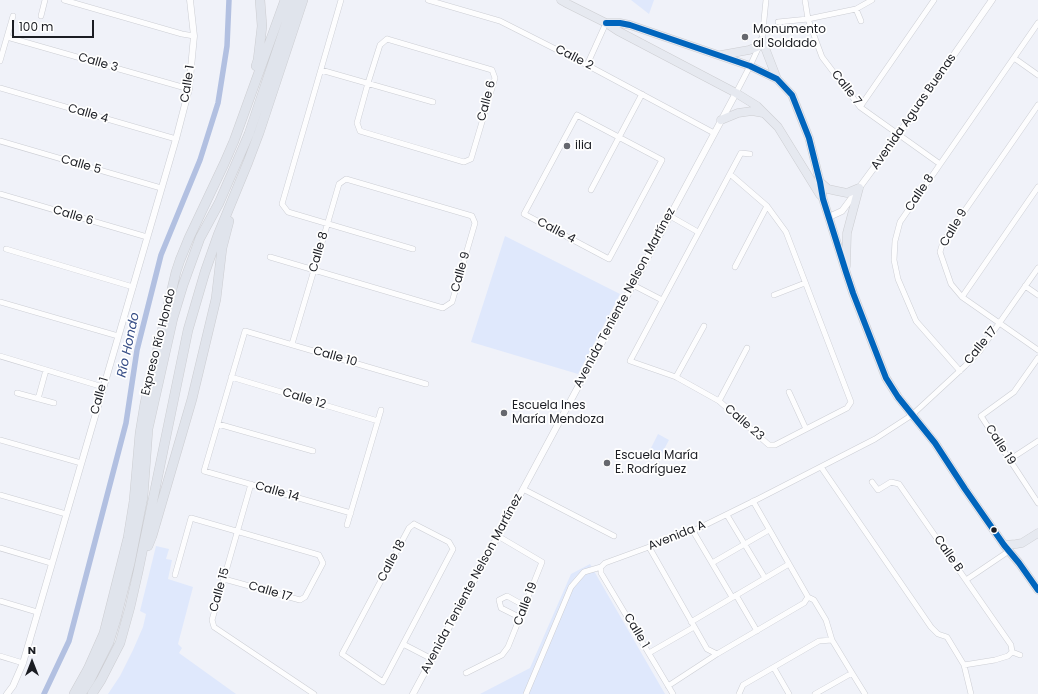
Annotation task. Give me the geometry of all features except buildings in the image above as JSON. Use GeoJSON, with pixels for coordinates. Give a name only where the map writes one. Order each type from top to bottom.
{"type":"FeatureCollection","features":[{"type":"Feature","properties":{"kind":"highway"},"geometry":{"type":"LineString","coordinates":[[247,105],[248,93],[258,60],[262,15],[260,0]]}},
{"type":"Feature","properties":{"kind":"highway","name":"Expreso Río Hondo"},"geometry":{"type":"LineString","coordinates":[[74,694],[88,669],[104,632],[127,546],[134,501],[144,403],[176,272],[189,238],[224,164],[247,105],[284,0]]}},
{"type":"Feature","properties":{"kind":"highway"},"geometry":{"type":"LineString","coordinates":[[81,694],[90,680],[108,642],[116,619],[130,563],[143,497],[148,429],[173,318],[183,285],[200,238],[219,202],[249,134],[294,0]]}},
{"type":"Feature","properties":{"kind":"highway","name":"Expreso Río Hondo"},"geometry":{"type":"LineString","coordinates":[[92,694],[120,643],[130,607],[188,330],[205,272],[218,235],[259,133],[303,0]]}},
{"type":"Feature","properties":{"kind":"highway"},"geometry":{"type":"LineString","coordinates":[[561,0],[736,93],[757,106],[778,127],[822,199],[853,293],[886,378],[898,397],[934,442],[1006,548],[1019,563],[1038,590]]}},
{"type":"Feature","properties":{"kind":"highway"},"geometry":{"type":"LineString","coordinates":[[606,23],[630,25],[750,66],[777,78]]}},
{"type":"Feature","properties":{"kind":"highway"},"geometry":{"type":"LineString","coordinates":[[718,55],[748,50],[760,43],[777,78],[792,95],[809,138],[820,182],[822,199]]}},
{"type":"Feature","properties":{"kind":"highway"},"geometry":{"type":"LineString","coordinates":[[721,120],[738,113],[752,111],[763,112]]}},
{"type":"Feature","properties":{"kind":"highway"},"geometry":{"type":"LineString","coordinates":[[789,145],[805,160],[814,158]]}},
{"type":"Feature","properties":{"kind":"highway"},"geometry":{"type":"LineString","coordinates":[[138,572],[152,536],[192,399],[216,299],[222,248],[226,230],[245,169]]}},
{"type":"Feature","properties":{"kind":"highway"},"geometry":{"type":"LineString","coordinates":[[820,182],[828,189],[837,192],[847,193],[859,188]]}},
{"type":"Feature","properties":{"kind":"highway"},"geometry":{"type":"LineString","coordinates":[[846,272],[847,233],[859,188]]}},
{"type":"Feature","properties":{"kind":"highway"},"geometry":{"type":"LineString","coordinates":[[86,694],[103,667],[113,643],[120,620],[133,569],[170,398],[180,368]]}},
{"type":"Feature","properties":{"kind":"highway"},"geometry":{"type":"LineString","coordinates":[[1006,548],[1022,543],[1038,533]]}},
{"type":"Feature","properties":{"kind":"highway"},"geometry":{"type":"LineString","coordinates":[[1019,563],[1019,551],[1022,543]]}},
{"type":"Feature","properties":{"kind":"highway"},"geometry":{"type":"LineString","coordinates":[[99,694],[117,657],[120,643]]}},
{"type":"Feature","properties":{"kind":"street"},"geometry":{"type":"LineString","coordinates":[[41,16],[45,0]]}},
{"type":"Feature","properties":{"kind":"street"},"geometry":{"type":"LineString","coordinates":[[64,0],[182,34],[194,36]]}},
{"type":"Feature","properties":{"kind":"street","name":"Calle 1"},"geometry":{"type":"LineString","coordinates":[[7,694],[13,686],[23,663],[176,139],[189,89],[194,36],[190,0]]}},
{"type":"Feature","properties":{"kind":"street"},"geometry":{"type":"LineString","coordinates":[[341,0],[282,204],[288,212],[413,248]]}},
{"type":"Feature","properties":{"kind":"street","name":"Calle 2"},"geometry":{"type":"LineString","coordinates":[[428,0],[500,21],[587,64],[714,133]]}},
{"type":"Feature","properties":{"kind":"street"},"geometry":{"type":"LineString","coordinates":[[736,93],[760,43],[766,0]]}},
{"type":"Feature","properties":{"kind":"street","name":"Calle 7"},"geometry":{"type":"LineString","coordinates":[[805,0],[808,19],[822,57],[860,107],[940,164]]}},
{"type":"Feature","properties":{"kind":"street"},"geometry":{"type":"LineString","coordinates":[[778,22],[808,19],[856,9],[872,0]]}},
{"type":"Feature","properties":{"kind":"street"},"geometry":{"type":"LineString","coordinates":[[860,107],[934,0]]}},
{"type":"Feature","properties":{"kind":"street","name":"Avenida Aguas Buenas"},"geometry":{"type":"LineString","coordinates":[[829,217],[842,211],[898,135],[992,0]]}},
{"type":"Feature","properties":{"kind":"street"},"geometry":{"type":"LineString","coordinates":[[856,9],[861,21]]}},
{"type":"Feature","properties":{"kind":"street"},"geometry":{"type":"LineString","coordinates":[[0,61],[13,16]]}},
{"type":"Feature","properties":{"kind":"street"},"geometry":{"type":"LineString","coordinates":[[587,64],[606,23]]}},
{"type":"Feature","properties":{"kind":"street","name":"Calle 8"},"geometry":{"type":"LineString","coordinates":[[960,371],[916,321],[898,279],[894,260],[894,241],[900,222],[1038,23]]}},
{"type":"Feature","properties":{"kind":"street","name":"Calle 3"},"geometry":{"type":"LineString","coordinates":[[7,36],[189,89]]}},
{"type":"Feature","properties":{"kind":"street","name":"Calle 6"},"geometry":{"type":"LineString","coordinates":[[387,39],[492,70],[495,78],[471,160],[464,162],[360,131],[357,123],[368,84],[380,45],[387,39]]}},
{"type":"Feature","properties":{"kind":"street"},"geometry":{"type":"LineString","coordinates":[[1014,58],[1038,75]]}},
{"type":"Feature","properties":{"kind":"street"},"geometry":{"type":"LineString","coordinates":[[321,70],[433,102]]}},
{"type":"Feature","properties":{"kind":"street","name":"Calle 4"},"geometry":{"type":"LineString","coordinates":[[0,88],[176,139]]}},
{"type":"Feature","properties":{"kind":"street","name":"Avenida Teniente Nelson Martínez"},"geometry":{"type":"LineString","coordinates":[[413,694],[736,93]]}},
{"type":"Feature","properties":{"kind":"street"},"geometry":{"type":"LineString","coordinates":[[591,190],[642,94]]}},
{"type":"Feature","properties":{"kind":"street","name":"Calle 9"},"geometry":{"type":"LineString","coordinates":[[1038,105],[943,242],[940,252],[951,284],[962,297],[1038,350]]}},
{"type":"Feature","properties":{"kind":"street","name":"Calle 4"},"geometry":{"type":"LineString","coordinates":[[576,114],[619,137],[662,160],[609,259],[524,214],[576,114]]}},
{"type":"Feature","properties":{"kind":"street","name":"Calle 5"},"geometry":{"type":"LineString","coordinates":[[0,141],[162,188]]}},
{"type":"Feature","properties":{"kind":"street","name":"Calle 23"},"geometry":{"type":"LineString","coordinates":[[730,174],[768,206],[786,232],[851,402],[847,408],[775,445],[769,445],[719,401],[676,377],[630,361],[741,153],[750,154]]}},
{"type":"Feature","properties":{"kind":"street","name":"Calle 8"},"geometry":{"type":"LineString","coordinates":[[292,344],[339,184],[346,179],[362,184]]}},
{"type":"Feature","properties":{"kind":"street","name":"Calle 9"},"geometry":{"type":"LineString","coordinates":[[270,257],[444,308],[452,302],[475,223],[472,216],[362,184]]}},
{"type":"Feature","properties":{"kind":"street"},"geometry":{"type":"LineString","coordinates":[[962,297],[1038,187]]}},
{"type":"Feature","properties":{"kind":"street","name":"Calle 6"},"geometry":{"type":"LineString","coordinates":[[0,194],[147,237]]}},
{"type":"Feature","properties":{"kind":"street"},"geometry":{"type":"LineString","coordinates":[[735,267],[768,206]]}},
{"type":"Feature","properties":{"kind":"street"},"geometry":{"type":"LineString","coordinates":[[670,216],[698,232]]}},
{"type":"Feature","properties":{"kind":"street"},"geometry":{"type":"LineString","coordinates":[[6,249],[133,287]]}},
{"type":"Feature","properties":{"kind":"street","name":"Calle 17"},"geometry":{"type":"LineString","coordinates":[[912,414],[979,352],[1038,268]]}},
{"type":"Feature","properties":{"kind":"street"},"geometry":{"type":"LineString","coordinates":[[774,295],[805,283]]}},
{"type":"Feature","properties":{"kind":"street"},"geometry":{"type":"LineString","coordinates":[[633,285],[662,300]]}},
{"type":"Feature","properties":{"kind":"street"},"geometry":{"type":"LineString","coordinates":[[1025,286],[1038,296]]}},
{"type":"Feature","properties":{"kind":"street"},"geometry":{"type":"LineString","coordinates":[[0,302],[118,336]]}},
{"type":"Feature","properties":{"kind":"street"},"geometry":{"type":"LineString","coordinates":[[676,377],[704,326]]}},
{"type":"Feature","properties":{"kind":"street","name":"Calle 10"},"geometry":{"type":"LineString","coordinates":[[231,377],[245,330],[426,384]]}},
{"type":"Feature","properties":{"kind":"street"},"geometry":{"type":"LineString","coordinates":[[719,401],[747,348]]}},
{"type":"Feature","properties":{"kind":"street"},"geometry":{"type":"LineString","coordinates":[[0,356],[103,387]]}},
{"type":"Feature","properties":{"kind":"street","name":"Calle 19"},"geometry":{"type":"LineString","coordinates":[[1038,358],[1014,392],[981,416],[1038,503]]}},
{"type":"Feature","properties":{"kind":"street"},"geometry":{"type":"LineString","coordinates":[[38,399],[46,370]]}},
{"type":"Feature","properties":{"kind":"street"},"geometry":{"type":"LineString","coordinates":[[231,377],[218,424],[313,452]]}},
{"type":"Feature","properties":{"kind":"street","name":"Calle 12"},"geometry":{"type":"LineString","coordinates":[[231,377],[378,421]]}},
{"type":"Feature","properties":{"kind":"street"},"geometry":{"type":"LineString","coordinates":[[789,392],[806,429]]}},
{"type":"Feature","properties":{"kind":"street"},"geometry":{"type":"LineString","coordinates":[[17,393],[54,403]]}},
{"type":"Feature","properties":{"kind":"street"},"geometry":{"type":"LineString","coordinates":[[348,525],[381,410]]}},
{"type":"Feature","properties":{"kind":"street"},"geometry":{"type":"LineString","coordinates":[[912,414],[875,439],[821,466],[931,627],[938,634],[947,637],[964,666],[971,694]]}},
{"type":"Feature","properties":{"kind":"street","name":"Calle 14"},"geometry":{"type":"LineString","coordinates":[[218,424],[204,471],[351,513]]}},
{"type":"Feature","properties":{"kind":"street"},"geometry":{"type":"LineString","coordinates":[[0,440],[81,463]]}},
{"type":"Feature","properties":{"kind":"street"},"geometry":{"type":"LineString","coordinates":[[1009,460],[1038,441]]}},
{"type":"Feature","properties":{"kind":"street","name":"Avenida A"},"geometry":{"type":"LineString","coordinates":[[526,694],[571,587],[584,572],[601,567],[605,563],[693,531],[821,466]]}},
{"type":"Feature","properties":{"kind":"street","name":"Calle B"},"geometry":{"type":"LineString","coordinates":[[872,482],[878,490],[891,482],[900,484],[1011,645],[1012,652]]}},
{"type":"Feature","properties":{"kind":"street","name":"Calle 15"},"geometry":{"type":"LineString","coordinates":[[251,484],[212,620],[214,627],[314,694]]}},
{"type":"Feature","properties":{"kind":"street"},"geometry":{"type":"LineString","coordinates":[[523,489],[614,536]]}},
{"type":"Feature","properties":{"kind":"street"},"geometry":{"type":"LineString","coordinates":[[0,494],[66,514]]}},
{"type":"Feature","properties":{"kind":"street"},"geometry":{"type":"LineString","coordinates":[[753,501],[808,597],[814,600],[826,620],[832,640],[865,694]]}},
{"type":"Feature","properties":{"kind":"street"},"geometry":{"type":"LineString","coordinates":[[727,514],[766,578]]}},
{"type":"Feature","properties":{"kind":"street"},"geometry":{"type":"LineString","coordinates":[[175,575],[191,518],[238,531]]}},
{"type":"Feature","properties":{"kind":"street","name":"Calle 18"},"geometry":{"type":"LineString","coordinates":[[414,524],[449,542],[453,549],[403,644],[383,682],[342,654],[409,528],[414,524]]}},
{"type":"Feature","properties":{"kind":"street"},"geometry":{"type":"LineString","coordinates":[[712,563],[769,530]]}},
{"type":"Feature","properties":{"kind":"street","name":"Calle 17"},"geometry":{"type":"LineString","coordinates":[[224,579],[300,600],[305,597],[323,563],[319,555],[238,531]]}},
{"type":"Feature","properties":{"kind":"street"},"geometry":{"type":"LineString","coordinates":[[693,531],[712,563],[757,630]]}},
{"type":"Feature","properties":{"kind":"street","name":"Calle 19"},"geometry":{"type":"LineString","coordinates":[[466,673],[502,655],[508,647],[542,562],[498,536]]}},
{"type":"Feature","properties":{"kind":"street"},"geometry":{"type":"LineString","coordinates":[[649,547],[706,649],[717,654]]}},
{"type":"Feature","properties":{"kind":"street"},"geometry":{"type":"LineString","coordinates":[[0,548],[51,563]]}},
{"type":"Feature","properties":{"kind":"street"},"geometry":{"type":"LineString","coordinates":[[966,580],[1006,548]]}},
{"type":"Feature","properties":{"kind":"street"},"geometry":{"type":"LineString","coordinates":[[691,622],[789,564]]}},
{"type":"Feature","properties":{"kind":"street","name":"Calle 1"},"geometry":{"type":"LineString","coordinates":[[601,567],[601,573],[673,694]]}},
{"type":"Feature","properties":{"kind":"street"},"geometry":{"type":"LineString","coordinates":[[520,618],[501,608],[500,600],[507,596],[525,606]]}},
{"type":"Feature","properties":{"kind":"street"},"geometry":{"type":"LineString","coordinates":[[668,686],[717,654],[804,603],[808,597]]}},
{"type":"Feature","properties":{"kind":"street"},"geometry":{"type":"LineString","coordinates":[[0,601],[37,612]]}},
{"type":"Feature","properties":{"kind":"street"},"geometry":{"type":"LineString","coordinates":[[649,653],[694,627]]}},
{"type":"Feature","properties":{"kind":"street"},"geometry":{"type":"LineString","coordinates":[[739,694],[743,685],[818,641],[832,640]]}},
{"type":"Feature","properties":{"kind":"street"},"geometry":{"type":"LineString","coordinates":[[403,644],[432,659]]}},
{"type":"Feature","properties":{"kind":"street"},"geometry":{"type":"LineString","coordinates":[[964,666],[1008,656],[1012,652],[1020,655]]}},
{"type":"Feature","properties":{"kind":"street"},"geometry":{"type":"LineString","coordinates":[[0,656],[23,663]]}},
{"type":"Feature","properties":{"kind":"street"},"geometry":{"type":"LineString","coordinates":[[774,668],[789,694]]}},
{"type":"Feature","properties":{"kind":"street"},"geometry":{"type":"LineString","coordinates":[[815,694],[852,673]]}},
{"type":"Feature","properties":{"kind":"shaded area"},"geometry":{"type":"Polygon","coordinates":[[[631,0],[654,0],[649,14],[631,0]]]}},
{"type":"Feature","properties":{"kind":"shaded area"},"geometry":{"type":"Polygon","coordinates":[[[505,236],[620,294],[578,374],[471,342],[505,236]]]}},
{"type":"Feature","properties":{"kind":"shaded area"},"geometry":{"type":"Polygon","coordinates":[[[658,434],[669,440],[659,459],[648,454],[658,434]]]}},
{"type":"Feature","properties":{"kind":"shaded area"},"geometry":{"type":"Polygon","coordinates":[[[156,546],[169,549],[166,559],[172,560],[168,579],[193,587],[178,644],[182,648],[179,653],[236,694],[108,694],[120,676],[143,627],[146,614],[140,611],[156,546]]]}},
{"type":"Feature","properties":{"kind":"shaded area"},"geometry":{"type":"Polygon","coordinates":[[[590,564],[665,694],[480,694],[530,668],[571,574],[590,564]]]}},
{"type":"Feature","properties":{"kind":"waterway","name":"Río Hondo"},"geometry":{"type":"LineString","coordinates":[[44,694],[69,641],[126,423],[137,350],[161,255],[200,160],[218,103],[227,46],[229,0]]}},
{"type":"Feature","properties":{"kind":"transit line"},"geometry":{"type":"LineString","coordinates":[[606,23],[630,25],[750,66],[777,79],[792,95],[809,138],[823,199],[846,272],[886,378],[898,397],[935,443],[1004,545],[1038,590]]}},
{"type":"Feature","properties":{"kind":"place","name":"Monumento al Soldado"},"geometry":{"type":"Point","coordinates":[745,37]}},
{"type":"Feature","properties":{"kind":"place","name":"ilia"},"geometry":{"type":"Point","coordinates":[567,146]}},
{"type":"Feature","properties":{"kind":"place","name":"Escuela Ines María Mendoza"},"geometry":{"type":"Point","coordinates":[504,413]}},
{"type":"Feature","properties":{"kind":"place","name":"Escuela María E. Rodríguez"},"geometry":{"type":"Point","coordinates":[607,463]}}]}
